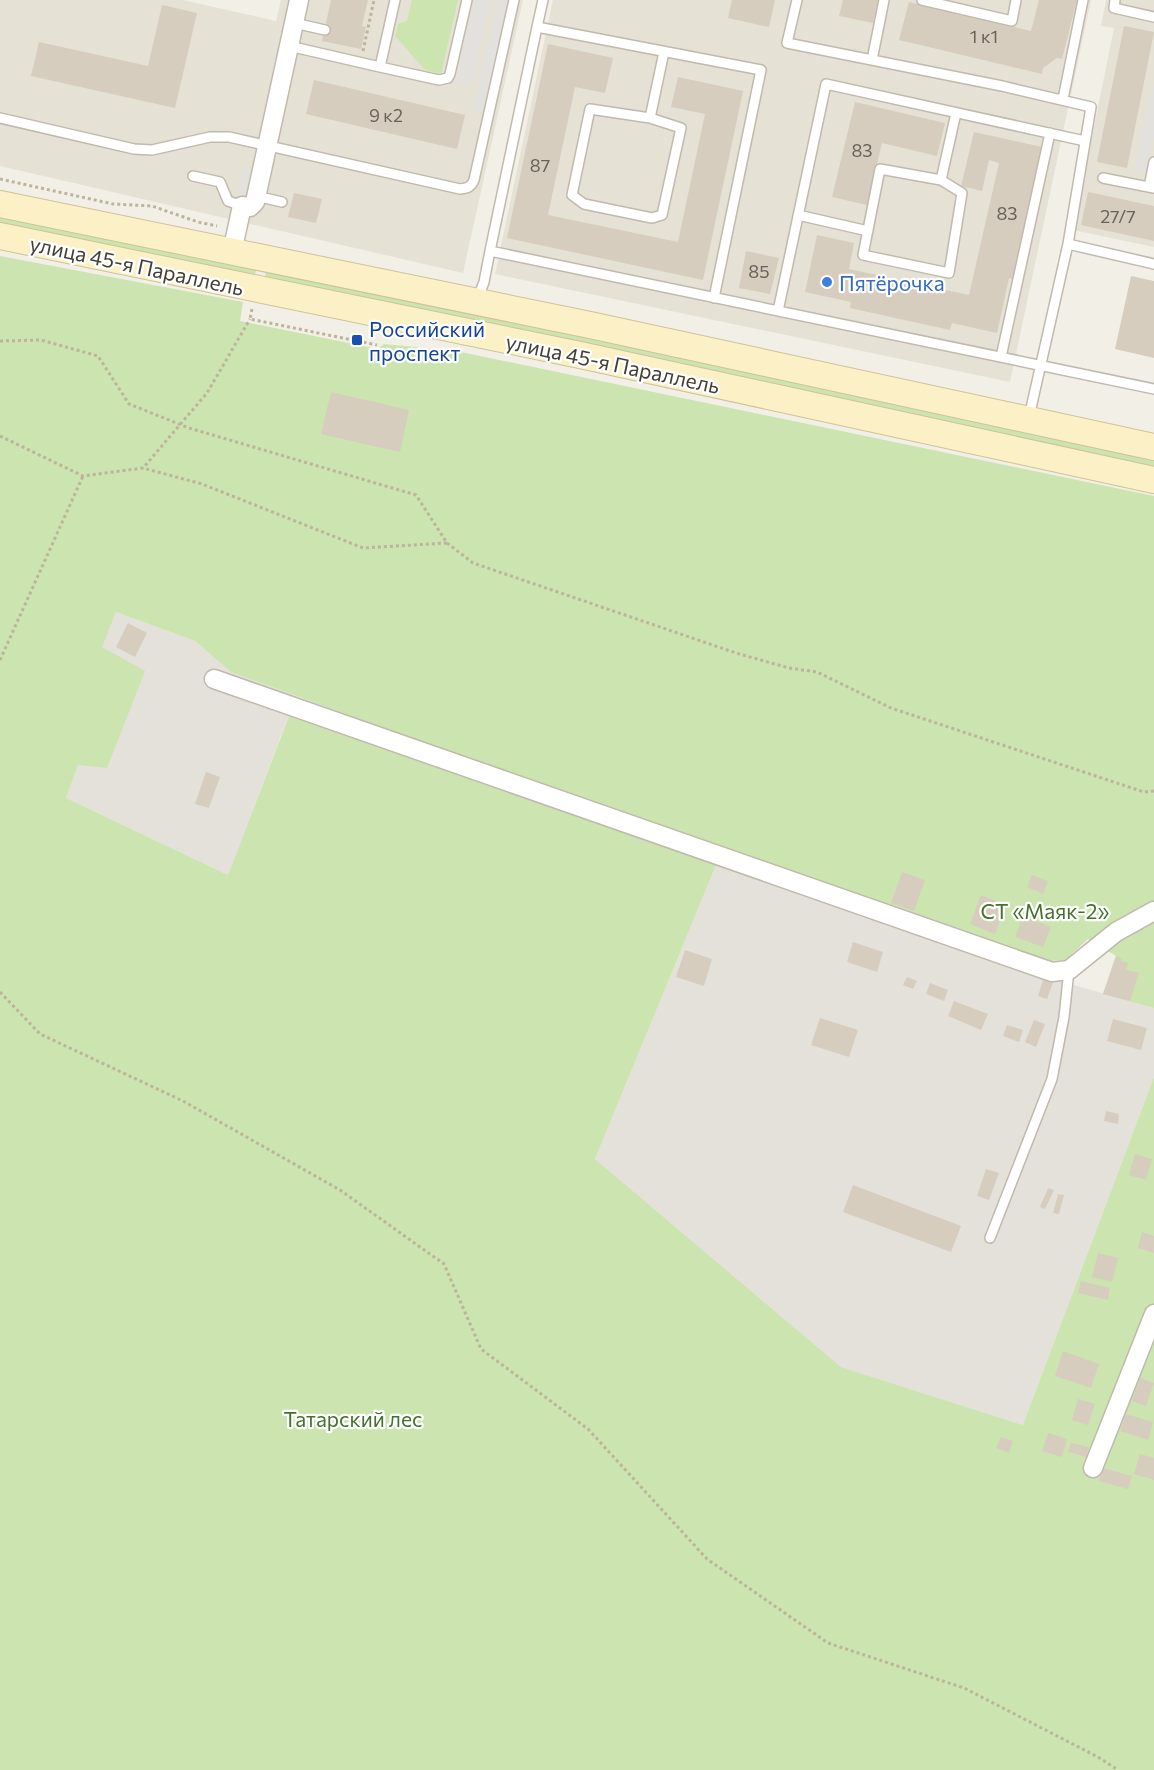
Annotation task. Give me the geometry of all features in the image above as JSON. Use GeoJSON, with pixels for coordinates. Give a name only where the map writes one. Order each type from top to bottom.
{"type":"FeatureCollection","features":[{"type":"Feature","properties":{"kind":"main road","name":"улица 45-я Параллель"},"geometry":{"type":"LineString","coordinates":[[0,204],[476,302],[1154,447]]}},
{"type":"Feature","properties":{"kind":"main road","name":"улица 45-я Параллель"},"geometry":{"type":"LineString","coordinates":[[0,236],[580,355],[1154,480]]}},
{"type":"Feature","properties":{"kind":"street"},"geometry":{"type":"LineString","coordinates":[[232,252],[267,146],[299,0]]}},
{"type":"Feature","properties":{"kind":"street"},"geometry":{"type":"LineString","coordinates":[[214,679],[1052,972],[1069,970],[1116,932],[1154,911]]}},
{"type":"Feature","properties":{"kind":"street"},"geometry":{"type":"LineString","coordinates":[[1093,1468],[1154,1314]]}},
{"type":"Feature","properties":{"kind":"lane"},"geometry":{"type":"LineString","coordinates":[[380,67],[395,0]]}},
{"type":"Feature","properties":{"kind":"lane"},"geometry":{"type":"LineString","coordinates":[[289,46],[439,80],[447,78],[467,0]]}},
{"type":"Feature","properties":{"kind":"lane"},"geometry":{"type":"LineString","coordinates":[[0,118],[134,149],[170,148],[219,136],[460,189],[471,186],[474,180],[514,0]]}},
{"type":"Feature","properties":{"kind":"lane"},"geometry":{"type":"LineString","coordinates":[[476,302],[490,251],[543,0]]}},
{"type":"Feature","properties":{"kind":"lane"},"geometry":{"type":"LineString","coordinates":[[797,0],[787,43],[1063,99],[1091,107],[1068,244],[1029,420]]}},
{"type":"Feature","properties":{"kind":"lane"},"geometry":{"type":"LineString","coordinates":[[872,60],[884,0]]}},
{"type":"Feature","properties":{"kind":"lane"},"geometry":{"type":"LineString","coordinates":[[921,0],[1012,21],[1016,0]]}},
{"type":"Feature","properties":{"kind":"lane"},"geometry":{"type":"LineString","coordinates":[[1063,99],[1083,0]]}},
{"type":"Feature","properties":{"kind":"lane"},"geometry":{"type":"LineString","coordinates":[[1115,0],[1114,8],[1154,17]]}},
{"type":"Feature","properties":{"kind":"lane"},"geometry":{"type":"LineString","coordinates":[[294,22],[325,30]]}},
{"type":"Feature","properties":{"kind":"lane"},"geometry":{"type":"LineString","coordinates":[[537,27],[760,70],[714,298]]}},
{"type":"Feature","properties":{"kind":"lane"},"geometry":{"type":"LineString","coordinates":[[650,118],[664,52]]}},
{"type":"Feature","properties":{"kind":"lane"},"geometry":{"type":"LineString","coordinates":[[778,311],[826,84],[1085,141]]}},
{"type":"Feature","properties":{"kind":"lane"},"geometry":{"type":"LineString","coordinates":[[590,109],[650,118],[681,128],[662,215],[652,218],[584,204],[572,195],[590,109]]}},
{"type":"Feature","properties":{"kind":"lane"},"geometry":{"type":"LineString","coordinates":[[941,180],[956,113]]}},
{"type":"Feature","properties":{"kind":"lane"},"geometry":{"type":"LineString","coordinates":[[1001,357],[1050,134]]}},
{"type":"Feature","properties":{"kind":"lane"},"geometry":{"type":"LineString","coordinates":[[1103,177],[1151,188],[1154,162]]}},
{"type":"Feature","properties":{"kind":"lane"},"geometry":{"type":"LineString","coordinates":[[880,169],[941,180],[962,193],[949,273],[863,255],[880,169]]}},
{"type":"Feature","properties":{"kind":"lane"},"geometry":{"type":"LineString","coordinates":[[193,176],[220,182],[228,201],[282,202]]}},
{"type":"Feature","properties":{"kind":"lane"},"geometry":{"type":"LineString","coordinates":[[798,215],[868,231]]}},
{"type":"Feature","properties":{"kind":"lane"},"geometry":{"type":"LineString","coordinates":[[1068,244],[1154,264]]}},
{"type":"Feature","properties":{"kind":"lane"},"geometry":{"type":"LineString","coordinates":[[490,251],[1154,389]]}},
{"type":"Feature","properties":{"kind":"lane"},"geometry":{"type":"LineString","coordinates":[[990,1238],[1052,1079],[1064,1017],[1069,970]]}},
{"type":"Feature","properties":{"kind":"path"},"geometry":{"type":"LineString","coordinates":[[360,63],[374,0]]}},
{"type":"Feature","properties":{"kind":"path"},"geometry":{"type":"LineString","coordinates":[[143,468],[207,393],[250,319]]}},
{"type":"Feature","properties":{"kind":"path"},"geometry":{"type":"LineString","coordinates":[[0,341],[41,340],[98,356],[129,404],[181,424],[416,495],[447,543],[473,563],[736,652],[789,668],[817,672],[891,708],[1144,792],[1154,791]]}},
{"type":"Feature","properties":{"kind":"path"},"geometry":{"type":"LineString","coordinates":[[0,436],[83,476],[143,468],[202,484],[363,548],[447,543]]}},
{"type":"Feature","properties":{"kind":"path"},"geometry":{"type":"LineString","coordinates":[[0,660],[83,476]]}},
{"type":"Feature","properties":{"kind":"path"},"geometry":{"type":"LineString","coordinates":[[0,992],[40,1034],[183,1101],[340,1190],[444,1264],[481,1348],[588,1429],[707,1558],[828,1643],[964,1688],[1098,1757],[1118,1770]]}},
{"type":"Feature","properties":{"kind":"shaded area"},"geometry":{"type":"Polygon","coordinates":[[[0,0],[183,0],[276,21],[281,0],[523,0],[463,273],[0,166],[0,0]]]}},
{"type":"Feature","properties":{"kind":"shaded area"},"geometry":{"type":"Polygon","coordinates":[[[474,0],[491,0],[471,86],[456,83],[474,0]]]}},
{"type":"Feature","properties":{"kind":"shaded area"},"geometry":{"type":"Polygon","coordinates":[[[498,0],[508,0],[483,113],[473,111],[498,0]]]}},
{"type":"Feature","properties":{"kind":"shaded area"},"geometry":{"type":"Polygon","coordinates":[[[553,0],[1091,0],[1010,382],[495,274],[553,0]]]}},
{"type":"Feature","properties":{"kind":"shaded area"},"geometry":{"type":"Polygon","coordinates":[[[1106,0],[1154,0],[1154,247],[1073,230],[1114,28],[1101,26],[1106,0]]]}},
{"type":"Feature","properties":{"kind":"shaded area"},"geometry":{"type":"Polygon","coordinates":[[[1154,80],[1154,135],[1146,172],[1135,170],[1154,80]]]}},
{"type":"Feature","properties":{"kind":"shaded area"},"geometry":{"type":"Polygon","coordinates":[[[244,169],[255,171],[249,198],[238,196],[244,169]]]}},
{"type":"Feature","properties":{"kind":"shaded area"},"geometry":{"type":"Polygon","coordinates":[[[116,612],[195,641],[231,672],[296,696],[228,875],[66,798],[78,765],[144,671],[101,647],[116,612]]]}},
{"type":"Feature","properties":{"kind":"shaded area"},"geometry":{"type":"Polygon","coordinates":[[[716,865],[1060,981],[1154,1008],[1154,1077],[1023,1425],[841,1367],[595,1159],[716,865]]]}},
{"type":"Feature","properties":{"kind":"green space"},"geometry":{"type":"Polygon","coordinates":[[[412,0],[458,0],[441,74],[425,70],[395,36],[398,24],[407,21],[412,0]]]}},
{"type":"Feature","properties":{"kind":"green space"},"geometry":{"type":"Polygon","coordinates":[[[0,211],[257,265],[254,280],[0,227],[0,211]]]}},
{"type":"Feature","properties":{"kind":"green space"},"geometry":{"type":"Polygon","coordinates":[[[0,256],[243,302],[240,321],[378,349],[384,344],[456,351],[1154,496],[1154,1008],[1103,994],[1116,956],[1088,939],[1065,960],[1049,961],[991,945],[631,818],[231,672],[195,641],[116,612],[102,647],[145,671],[107,768],[78,765],[66,798],[228,875],[289,716],[716,865],[595,1159],[841,1367],[1023,1425],[1154,1077],[1154,1770],[0,1770],[0,256]]]}},
{"type":"Feature","properties":{"kind":"green space"},"geometry":{"type":"Polygon","coordinates":[[[267,267],[1154,457],[1154,471],[264,282],[267,267]]]}},
{"type":"Feature","properties":{"kind":"building"},"geometry":{"type":"Polygon","coordinates":[[[331,0],[368,0],[362,26],[366,27],[361,49],[322,41],[331,0]]]}},
{"type":"Feature","properties":{"kind":"building"},"geometry":{"type":"Polygon","coordinates":[[[732,0],[775,0],[769,27],[728,18],[732,0]]]}},
{"type":"Feature","properties":{"kind":"building"},"geometry":{"type":"Polygon","coordinates":[[[843,0],[878,0],[873,23],[839,16],[843,0]]]}},
{"type":"Feature","properties":{"kind":"building"},"geometry":{"type":"Polygon","coordinates":[[[1039,0],[1077,0],[1062,59],[1057,58],[1043,68],[1042,74],[899,40],[909,2],[1031,31],[1039,0]]]}},
{"type":"Feature","properties":{"kind":"building"},"geometry":{"type":"Polygon","coordinates":[[[162,5],[197,13],[175,108],[31,76],[39,42],[148,66],[162,5]]]}},
{"type":"Feature","properties":{"kind":"building"},"geometry":{"type":"Polygon","coordinates":[[[1124,26],[1154,32],[1127,168],[1097,162],[1124,26]]]}},
{"type":"Feature","properties":{"kind":"building"},"geometry":{"type":"Polygon","coordinates":[[[548,44],[613,58],[605,93],[575,87],[548,215],[678,242],[705,114],[671,107],[678,77],[743,91],[703,280],[507,238],[548,44]]]}},
{"type":"Feature","properties":{"kind":"building"},"geometry":{"type":"Polygon","coordinates":[[[314,80],[465,115],[457,149],[306,114],[314,80]]]}},
{"type":"Feature","properties":{"kind":"building"},"geometry":{"type":"Polygon","coordinates":[[[855,102],[945,123],[937,156],[882,143],[867,205],[832,197],[855,102]]]}},
{"type":"Feature","properties":{"kind":"building"},"geometry":{"type":"Polygon","coordinates":[[[974,132],[1042,147],[1012,279],[1009,278],[997,333],[952,323],[950,330],[850,308],[851,302],[805,292],[817,235],[854,243],[849,269],[969,295],[999,163],[989,160],[982,191],[961,186],[974,132]]]}},
{"type":"Feature","properties":{"kind":"building"},"geometry":{"type":"Polygon","coordinates":[[[1088,192],[1154,206],[1154,241],[1081,225],[1088,192]]]}},
{"type":"Feature","properties":{"kind":"building"},"geometry":{"type":"Polygon","coordinates":[[[294,193],[322,199],[316,223],[288,217],[294,193]]]}},
{"type":"Feature","properties":{"kind":"building"},"geometry":{"type":"Polygon","coordinates":[[[746,251],[779,258],[770,294],[739,288],[746,251]]]}},
{"type":"Feature","properties":{"kind":"building"},"geometry":{"type":"Polygon","coordinates":[[[1131,276],[1154,281],[1154,358],[1115,349],[1131,276]]]}},
{"type":"Feature","properties":{"kind":"building"},"geometry":{"type":"Polygon","coordinates":[[[331,392],[409,410],[400,452],[321,434],[331,392]]]}},
{"type":"Feature","properties":{"kind":"building"},"geometry":{"type":"Polygon","coordinates":[[[128,623],[147,633],[135,657],[116,647],[128,623]]]}},
{"type":"Feature","properties":{"kind":"building"},"geometry":{"type":"Polygon","coordinates":[[[206,772],[220,777],[209,808],[195,804],[206,772]]]}},
{"type":"Feature","properties":{"kind":"building"},"geometry":{"type":"Polygon","coordinates":[[[902,872],[925,880],[914,911],[891,903],[902,872]]]}},
{"type":"Feature","properties":{"kind":"building"},"geometry":{"type":"Polygon","coordinates":[[[1032,875],[1048,881],[1043,894],[1027,887],[1032,875]]]}},
{"type":"Feature","properties":{"kind":"building"},"geometry":{"type":"Polygon","coordinates":[[[981,895],[1006,905],[995,934],[970,924],[981,895]]]}},
{"type":"Feature","properties":{"kind":"building"},"geometry":{"type":"Polygon","coordinates":[[[1023,916],[1051,927],[1043,947],[1015,937],[1023,916]]]}},
{"type":"Feature","properties":{"kind":"building"},"geometry":{"type":"Polygon","coordinates":[[[853,942],[883,952],[877,972],[847,962],[853,942]]]}},
{"type":"Feature","properties":{"kind":"building"},"geometry":{"type":"Polygon","coordinates":[[[685,950],[712,959],[704,986],[676,977],[685,950]]]}},
{"type":"Feature","properties":{"kind":"building"},"geometry":{"type":"Polygon","coordinates":[[[1116,956],[1128,963],[1126,970],[1139,973],[1130,1001],[1103,994],[1116,956]]]}},
{"type":"Feature","properties":{"kind":"building"},"geometry":{"type":"Polygon","coordinates":[[[907,977],[917,981],[913,989],[903,985],[907,977]]]}},
{"type":"Feature","properties":{"kind":"building"},"geometry":{"type":"Polygon","coordinates":[[[1044,977],[1054,980],[1047,999],[1038,996],[1044,977]]]}},
{"type":"Feature","properties":{"kind":"building"},"geometry":{"type":"Polygon","coordinates":[[[930,983],[948,990],[944,1001],[926,994],[930,983]]]}},
{"type":"Feature","properties":{"kind":"building"},"geometry":{"type":"Polygon","coordinates":[[[954,1001],[988,1014],[981,1030],[948,1016],[954,1001]]]}},
{"type":"Feature","properties":{"kind":"building"},"geometry":{"type":"Polygon","coordinates":[[[820,1018],[858,1030],[849,1057],[811,1045],[820,1018]]]}},
{"type":"Feature","properties":{"kind":"building"},"geometry":{"type":"Polygon","coordinates":[[[1113,1019],[1147,1028],[1141,1050],[1107,1041],[1113,1019]]]}},
{"type":"Feature","properties":{"kind":"building"},"geometry":{"type":"Polygon","coordinates":[[[1034,1020],[1045,1024],[1036,1047],[1025,1042],[1034,1020]]]}},
{"type":"Feature","properties":{"kind":"building"},"geometry":{"type":"Polygon","coordinates":[[[1007,1025],[1023,1030],[1019,1042],[1003,1036],[1007,1025]]]}},
{"type":"Feature","properties":{"kind":"building"},"geometry":{"type":"Polygon","coordinates":[[[1106,1111],[1119,1114],[1118,1124],[1104,1121],[1106,1111]]]}},
{"type":"Feature","properties":{"kind":"building"},"geometry":{"type":"Polygon","coordinates":[[[1135,1154],[1152,1159],[1146,1180],[1129,1175],[1135,1154]]]}},
{"type":"Feature","properties":{"kind":"building"},"geometry":{"type":"Polygon","coordinates":[[[986,1169],[999,1173],[989,1200],[977,1196],[986,1169]]]}},
{"type":"Feature","properties":{"kind":"building"},"geometry":{"type":"Polygon","coordinates":[[[853,1185],[961,1226],[951,1252],[843,1212],[853,1185]]]}},
{"type":"Feature","properties":{"kind":"building"},"geometry":{"type":"Polygon","coordinates":[[[1048,1188],[1054,1190],[1045,1209],[1040,1207],[1048,1188]]]}},
{"type":"Feature","properties":{"kind":"building"},"geometry":{"type":"Polygon","coordinates":[[[1058,1194],[1064,1195],[1059,1214],[1053,1213],[1058,1194]]]}},
{"type":"Feature","properties":{"kind":"building"},"geometry":{"type":"Polygon","coordinates":[[[1142,1232],[1154,1236],[1154,1253],[1138,1248],[1142,1232]]]}},
{"type":"Feature","properties":{"kind":"building"},"geometry":{"type":"Polygon","coordinates":[[[1098,1253],[1118,1258],[1112,1282],[1092,1277],[1098,1253]]]}},
{"type":"Feature","properties":{"kind":"building"},"geometry":{"type":"Polygon","coordinates":[[[1081,1281],[1110,1288],[1108,1300],[1078,1293],[1081,1281]]]}},
{"type":"Feature","properties":{"kind":"building"},"geometry":{"type":"Polygon","coordinates":[[[1063,1351],[1099,1364],[1091,1388],[1055,1376],[1063,1351]]]}},
{"type":"Feature","properties":{"kind":"building"},"geometry":{"type":"Polygon","coordinates":[[[1140,1378],[1154,1383],[1146,1406],[1132,1401],[1140,1378]]]}},
{"type":"Feature","properties":{"kind":"building"},"geometry":{"type":"Polygon","coordinates":[[[1078,1399],[1095,1404],[1088,1425],[1072,1420],[1078,1399]]]}},
{"type":"Feature","properties":{"kind":"building"},"geometry":{"type":"Polygon","coordinates":[[[1126,1414],[1153,1422],[1148,1440],[1120,1431],[1126,1414]]]}},
{"type":"Feature","properties":{"kind":"building"},"geometry":{"type":"Polygon","coordinates":[[[1048,1433],[1067,1439],[1062,1457],[1042,1451],[1048,1433]]]}},
{"type":"Feature","properties":{"kind":"building"},"geometry":{"type":"Polygon","coordinates":[[[1001,1437],[1013,1441],[1009,1453],[996,1448],[1001,1437]]]}},
{"type":"Feature","properties":{"kind":"building"},"geometry":{"type":"Polygon","coordinates":[[[1071,1443],[1089,1447],[1086,1457],[1068,1452],[1071,1443]]]}},
{"type":"Feature","properties":{"kind":"building"},"geometry":{"type":"Polygon","coordinates":[[[1140,1454],[1154,1458],[1154,1480],[1134,1474],[1140,1454]]]}},
{"type":"Feature","properties":{"kind":"building"},"geometry":{"type":"Polygon","coordinates":[[[1103,1468],[1132,1476],[1128,1489],[1099,1481],[1103,1468]]]}},
{"type":"Feature","properties":{"kind":"place","name":"Пятёрочка"},"geometry":{"type":"Point","coordinates":[827,282]}},
{"type":"Feature","properties":{"kind":"place","name":"Российский проспект"},"geometry":{"type":"Point","coordinates":[357,340]}},
{"type":"Feature","properties":{"kind":"park label","name":"СТ «Маяк-2»"},"geometry":{"type":"Point","coordinates":[1045,910]}},
{"type":"Feature","properties":{"kind":"park label","name":"Татарский лес"},"geometry":{"type":"Point","coordinates":[353,1418]}}]}
